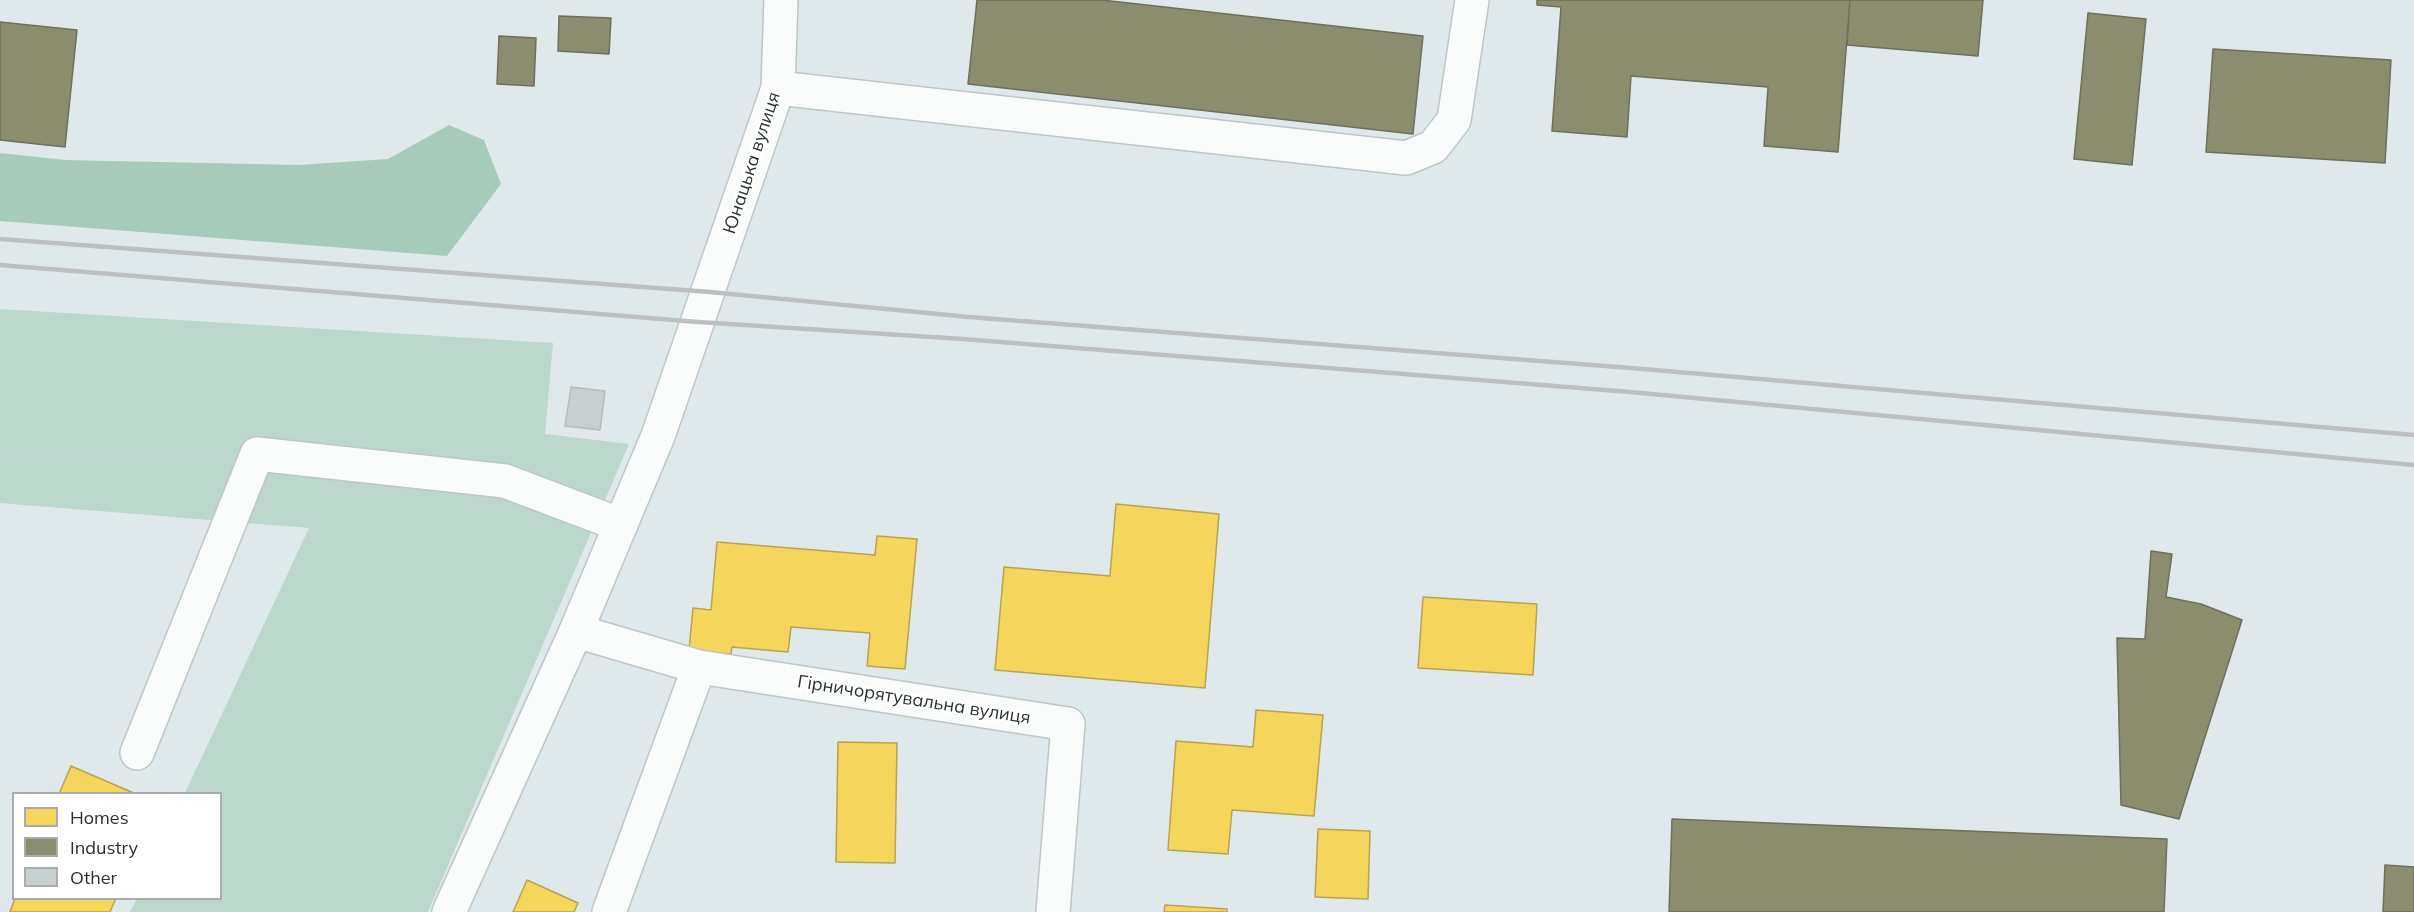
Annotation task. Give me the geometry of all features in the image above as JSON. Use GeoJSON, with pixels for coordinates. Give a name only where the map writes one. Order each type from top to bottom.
{"type":"FeatureCollection","features":[{"type":"Feature","properties":{"kind":"street","name":"Юнацька вулиця"},"geometry":{"type":"LineString","coordinates":[[449,912],[576,631],[658,436],[778,88],[781,0]]}},
{"type":"Feature","properties":{"kind":"street"},"geometry":{"type":"LineString","coordinates":[[778,88],[1406,158],[1433,147],[1454,120],[1472,0]]}},
{"type":"Feature","properties":{"kind":"street"},"geometry":{"type":"LineString","coordinates":[[137,753],[257,454],[505,480],[621,525]]}},
{"type":"Feature","properties":{"kind":"street","name":"Гірничорятувальна вулиця"},"geometry":{"type":"LineString","coordinates":[[576,631],[699,667],[1068,724],[1053,912]]}},
{"type":"Feature","properties":{"kind":"street"},"geometry":{"type":"LineString","coordinates":[[609,912],[699,667]]}},
{"type":"Feature","properties":{"kind":"path"},"geometry":{"type":"LineString","coordinates":[[0,452],[84,456],[257,454]]}},
{"type":"Feature","properties":{"kind":"green space"},"geometry":{"type":"Polygon","coordinates":[[[449,125],[484,140],[501,184],[447,256],[0,221],[0,153],[65,160],[299,165],[388,159],[449,125]]]}},
{"type":"Feature","properties":{"kind":"green space"},"geometry":{"type":"Polygon","coordinates":[[[0,309],[553,343],[545,434],[629,444],[428,912],[130,912],[136,900],[222,900],[222,792],[185,792],[309,528],[0,503],[0,309]]]}},
{"type":"Feature","properties":{"kind":"building: Homes"},"geometry":{"type":"Polygon","coordinates":[[[1116,504],[1219,514],[1205,688],[995,670],[1004,567],[1110,576],[1116,504]]]}},
{"type":"Feature","properties":{"kind":"building: Homes"},"geometry":{"type":"Polygon","coordinates":[[[877,536],[917,539],[905,669],[867,666],[870,633],[791,627],[788,652],[732,647],[731,654],[689,650],[693,608],[711,610],[717,542],[875,555],[877,536]]]}},
{"type":"Feature","properties":{"kind":"building: Homes"},"geometry":{"type":"Polygon","coordinates":[[[1423,597],[1537,604],[1533,675],[1418,668],[1423,597]]]}},
{"type":"Feature","properties":{"kind":"building: Homes"},"geometry":{"type":"Polygon","coordinates":[[[1256,710],[1323,715],[1314,816],[1232,810],[1228,854],[1168,850],[1176,741],[1253,747],[1256,710]]]}},
{"type":"Feature","properties":{"kind":"building: Homes"},"geometry":{"type":"Polygon","coordinates":[[[838,742],[897,743],[895,863],[836,862],[838,742]]]}},
{"type":"Feature","properties":{"kind":"building: Homes"},"geometry":{"type":"Polygon","coordinates":[[[71,766],[131,792],[60,792],[71,766]]]}},
{"type":"Feature","properties":{"kind":"building: Homes"},"geometry":{"type":"Polygon","coordinates":[[[1318,829],[1370,831],[1368,899],[1315,897],[1318,829]]]}},
{"type":"Feature","properties":{"kind":"building: Homes"},"geometry":{"type":"Polygon","coordinates":[[[527,880],[578,903],[574,912],[513,912],[527,880]]]}},
{"type":"Feature","properties":{"kind":"building: Homes"},"geometry":{"type":"Polygon","coordinates":[[[14,900],[115,900],[110,912],[10,912],[14,900]]]}},
{"type":"Feature","properties":{"kind":"building: Homes"},"geometry":{"type":"Polygon","coordinates":[[[1165,905],[1227,909],[1227,912],[1164,912],[1165,905]]]}},
{"type":"Feature","properties":{"kind":"building: Industry"},"geometry":{"type":"Polygon","coordinates":[[[977,0],[1102,0],[1423,36],[1413,134],[968,84],[977,0]]]}},
{"type":"Feature","properties":{"kind":"building: Industry"},"geometry":{"type":"Polygon","coordinates":[[[1537,0],[1850,0],[1838,152],[1764,146],[1768,87],[1631,76],[1627,137],[1552,131],[1561,7],[1537,5],[1537,0]]]}},
{"type":"Feature","properties":{"kind":"building: Industry"},"geometry":{"type":"Polygon","coordinates":[[[1850,0],[1983,0],[1978,56],[1847,45],[1850,0]]]}},
{"type":"Feature","properties":{"kind":"building: Industry"},"geometry":{"type":"Polygon","coordinates":[[[2088,13],[2146,19],[2132,165],[2074,159],[2088,13]]]}},
{"type":"Feature","properties":{"kind":"building: Industry"},"geometry":{"type":"Polygon","coordinates":[[[559,16],[611,18],[609,54],[558,51],[559,16]]]}},
{"type":"Feature","properties":{"kind":"building: Industry"},"geometry":{"type":"Polygon","coordinates":[[[0,22],[77,30],[65,147],[0,140],[0,22]]]}},
{"type":"Feature","properties":{"kind":"building: Industry"},"geometry":{"type":"Polygon","coordinates":[[[499,36],[536,38],[534,86],[497,84],[499,36]]]}},
{"type":"Feature","properties":{"kind":"building: Industry"},"geometry":{"type":"Polygon","coordinates":[[[2213,49],[2391,60],[2385,163],[2206,152],[2213,49]]]}},
{"type":"Feature","properties":{"kind":"building: Industry"},"geometry":{"type":"Polygon","coordinates":[[[2151,551],[2172,554],[2166,597],[2201,604],[2242,620],[2179,819],[2121,805],[2117,638],[2145,639],[2151,551]]]}},
{"type":"Feature","properties":{"kind":"building: Industry"},"geometry":{"type":"Polygon","coordinates":[[[1672,819],[2167,839],[2164,912],[1669,912],[1672,819]]]}},
{"type":"Feature","properties":{"kind":"building: Industry"},"geometry":{"type":"Polygon","coordinates":[[[2385,865],[2414,867],[2414,912],[2383,912],[2385,865]]]}},
{"type":"Feature","properties":{"kind":"building: Other"},"geometry":{"type":"Polygon","coordinates":[[[571,387],[605,391],[600,430],[565,426],[571,387]]]}},
{"type":"Feature","properties":{"kind":"railway"},"geometry":{"type":"LineString","coordinates":[[0,239],[710,292],[969,317],[1631,368],[2414,435]]}},
{"type":"Feature","properties":{"kind":"railway"},"geometry":{"type":"LineString","coordinates":[[0,265],[698,322],[963,339],[1630,392],[2414,465]]}}]}
